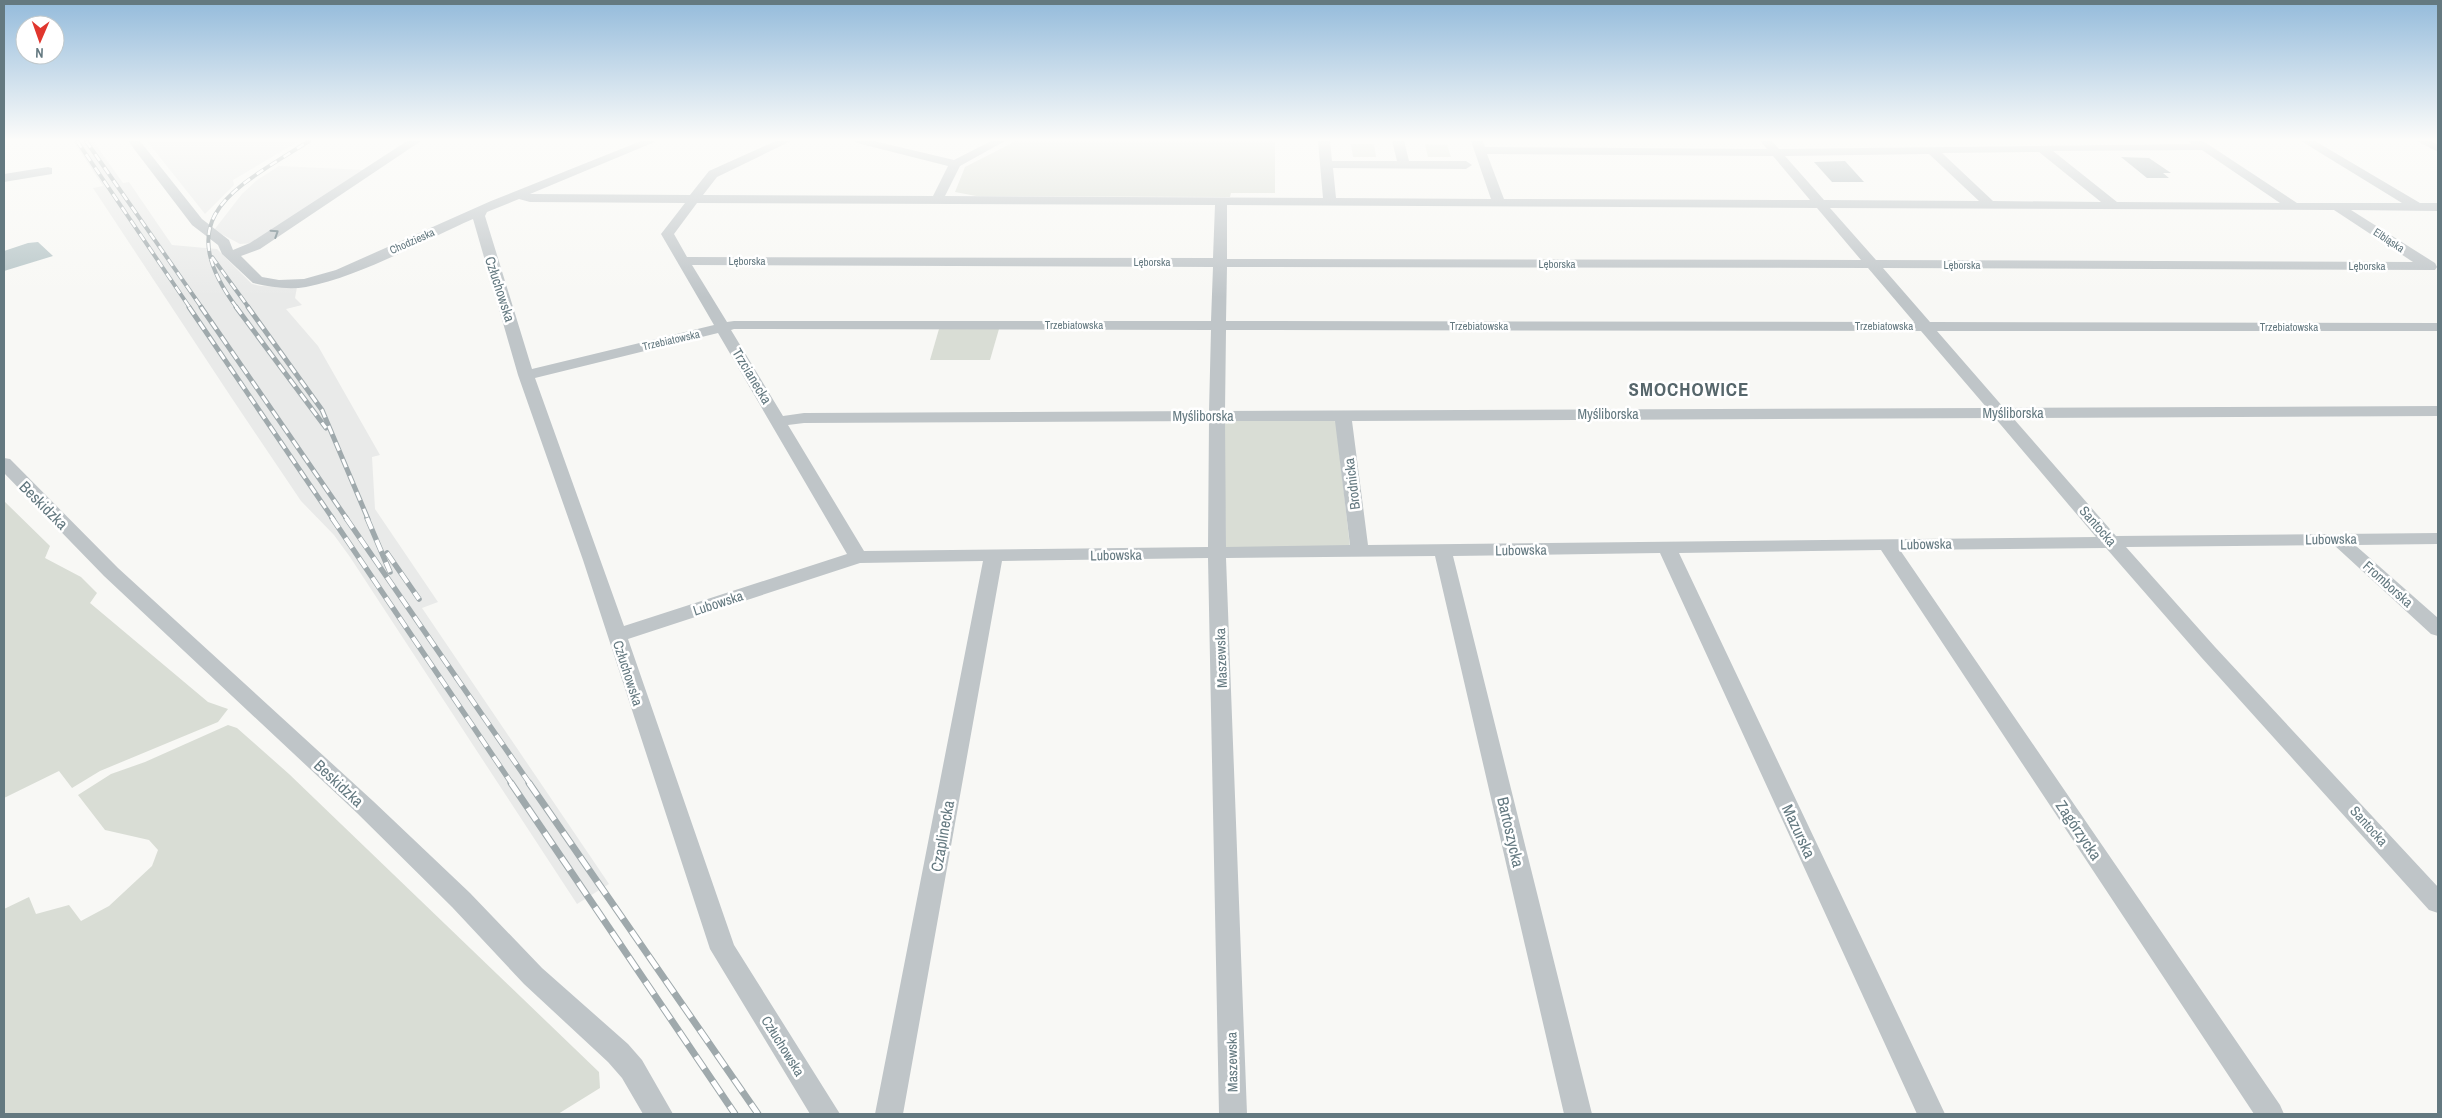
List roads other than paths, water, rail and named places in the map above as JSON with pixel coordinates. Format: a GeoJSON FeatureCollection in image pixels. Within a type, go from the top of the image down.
{"type":"FeatureCollection","features":[{"type":"Feature","properties":{"kind":"street","name":"Chodzieska"},"geometry":{"type":"LineString","coordinates":[[175,193],[197,222],[207,232],[224,243],[227,251],[258,280],[278,284],[305,283],[341,273],[459,219],[481,212],[523,193]]}},
{"type":"Feature","properties":{"kind":"street"},"geometry":{"type":"LineString","coordinates":[[232,255],[255,246],[335,193]]}},
{"type":"Feature","properties":{"kind":"street"},"geometry":{"type":"LineString","coordinates":[[693,199],[698,193]]}},
{"type":"Feature","properties":{"kind":"street"},"geometry":{"type":"LineString","coordinates":[[938,199],[941,193]]}},
{"type":"Feature","properties":{"kind":"street"},"geometry":{"type":"LineString","coordinates":[[1329,193],[1330,202]]}},
{"type":"Feature","properties":{"kind":"street"},"geometry":{"type":"LineString","coordinates":[[1495,193],[1499,203]]}},
{"type":"Feature","properties":{"kind":"street","name":"Santocka"},"geometry":{"type":"LineString","coordinates":[[1811,193],[2208,652],[2438,903]]}},
{"type":"Feature","properties":{"kind":"street"},"geometry":{"type":"LineString","coordinates":[[1978,193],[1990,205]]}},
{"type":"Feature","properties":{"kind":"street"},"geometry":{"type":"LineString","coordinates":[[2099,193],[2114,205]]}},
{"type":"Feature","properties":{"kind":"street"},"geometry":{"type":"LineString","coordinates":[[2275,193],[2294,206]]}},
{"type":"Feature","properties":{"kind":"street"},"geometry":{"type":"LineString","coordinates":[[2394,193],[2417,207]]}},
{"type":"Feature","properties":{"kind":"street"},"geometry":{"type":"LineString","coordinates":[[519,195],[530,198],[2438,207]]}},
{"type":"Feature","properties":{"kind":"street","name":"Trzcianecka"},"geometry":{"type":"LineString","coordinates":[[693,199],[666,234],[684,261],[858,557]]}},
{"type":"Feature","properties":{"kind":"street","name":"Maszewska"},"geometry":{"type":"LineString","coordinates":[[1221,201],[1217,416],[1217,554],[1233,1114]]}},
{"type":"Feature","properties":{"kind":"street","name":"Elbląska"},"geometry":{"type":"LineString","coordinates":[[2336,206],[2415,257],[2432,265]]}},
{"type":"Feature","properties":{"kind":"street","name":"Człuchowska"},"geometry":{"type":"LineString","coordinates":[[481,212],[479,216],[480,225],[526,375],[592,560],[616,636],[723,949],[826,1114]]}},
{"type":"Feature","properties":{"kind":"street","name":"Lęborska"},"geometry":{"type":"LineString","coordinates":[[684,261],[2432,265]]}},
{"type":"Feature","properties":{"kind":"street","name":"Trzebiatowska"},"geometry":{"type":"LineString","coordinates":[[526,375],[734,325],[2438,327]]}},
{"type":"Feature","properties":{"kind":"street","name":"Myśliborska"},"geometry":{"type":"LineString","coordinates":[[779,421],[814,418],[2438,412]]}},
{"type":"Feature","properties":{"kind":"street","name":"Brodnicka"},"geometry":{"type":"LineString","coordinates":[[1344,416],[1360,552]]}},
{"type":"Feature","properties":{"kind":"street","name":"Beskidzka"},"geometry":{"type":"LineString","coordinates":[[4,463],[111,572],[365,806],[461,900],[533,976],[618,1053],[632,1069],[659,1114]]}},
{"type":"Feature","properties":{"kind":"street","name":"Lubowska"},"geometry":{"type":"LineString","coordinates":[[616,636],[858,557],[993,557],[2438,538]]}},
{"type":"Feature","properties":{"kind":"street","name":"Fromborska"},"geometry":{"type":"LineString","coordinates":[[2338,539],[2438,629]]}},
{"type":"Feature","properties":{"kind":"street","name":"Zagórzycka"},"geometry":{"type":"LineString","coordinates":[[1887,545],[2270,1114]]}},
{"type":"Feature","properties":{"kind":"street","name":"Mazurska"},"geometry":{"type":"LineString","coordinates":[[1667,548],[1931,1114]]}},
{"type":"Feature","properties":{"kind":"street","name":"Bartoszycka"},"geometry":{"type":"LineString","coordinates":[[1443,551],[1578,1114]]}},
{"type":"Feature","properties":{"kind":"street","name":"Czaplinecka"},"geometry":{"type":"LineString","coordinates":[[889,1114],[993,557]]}},
{"type":"Feature","properties":{"kind":"railway"},"geometry":{"type":"LineString","coordinates":[[112,193],[190,308]]}},
{"type":"Feature","properties":{"kind":"railway"},"geometry":{"type":"LineString","coordinates":[[122,193],[202,308]]}},
{"type":"Feature","properties":{"kind":"railway"},"geometry":{"type":"LineString","coordinates":[[233,193],[220,207],[210,227],[209,249],[217,276],[237,308]]}},
{"type":"Feature","properties":{"kind":"railway"},"geometry":{"type":"LineString","coordinates":[[212,257],[249,308]]}},
{"type":"Feature","properties":{"kind":"railway"},"geometry":{"type":"LineString","coordinates":[[189,307],[333,519]]}},
{"type":"Feature","properties":{"kind":"railway"},"geometry":{"type":"LineString","coordinates":[[201,307],[347,519]]}},
{"type":"Feature","properties":{"kind":"railway"},"geometry":{"type":"LineString","coordinates":[[236,307],[326,428]]}},
{"type":"Feature","properties":{"kind":"railway"},"geometry":{"type":"LineString","coordinates":[[248,307],[322,410],[368,519]]}},
{"type":"Feature","properties":{"kind":"railway"},"geometry":{"type":"LineString","coordinates":[[332,518],[512,784]]}},
{"type":"Feature","properties":{"kind":"railway"},"geometry":{"type":"LineString","coordinates":[[346,518],[530,784]]}},
{"type":"Feature","properties":{"kind":"railway"},"geometry":{"type":"LineString","coordinates":[[367,518],[390,572]]}},
{"type":"Feature","properties":{"kind":"railway"},"geometry":{"type":"LineString","coordinates":[[387,553],[419,599]]}},
{"type":"Feature","properties":{"kind":"railway"},"geometry":{"type":"LineString","coordinates":[[511,783],[735,1114]]}},
{"type":"Feature","properties":{"kind":"railway"},"geometry":{"type":"LineString","coordinates":[[529,783],[758,1114]]}},
{"type":"Feature","properties":{"kind":"district","name":"SMOCHOWICE"},"geometry":{"type":"Point","coordinates":[1689,389]}}]}
